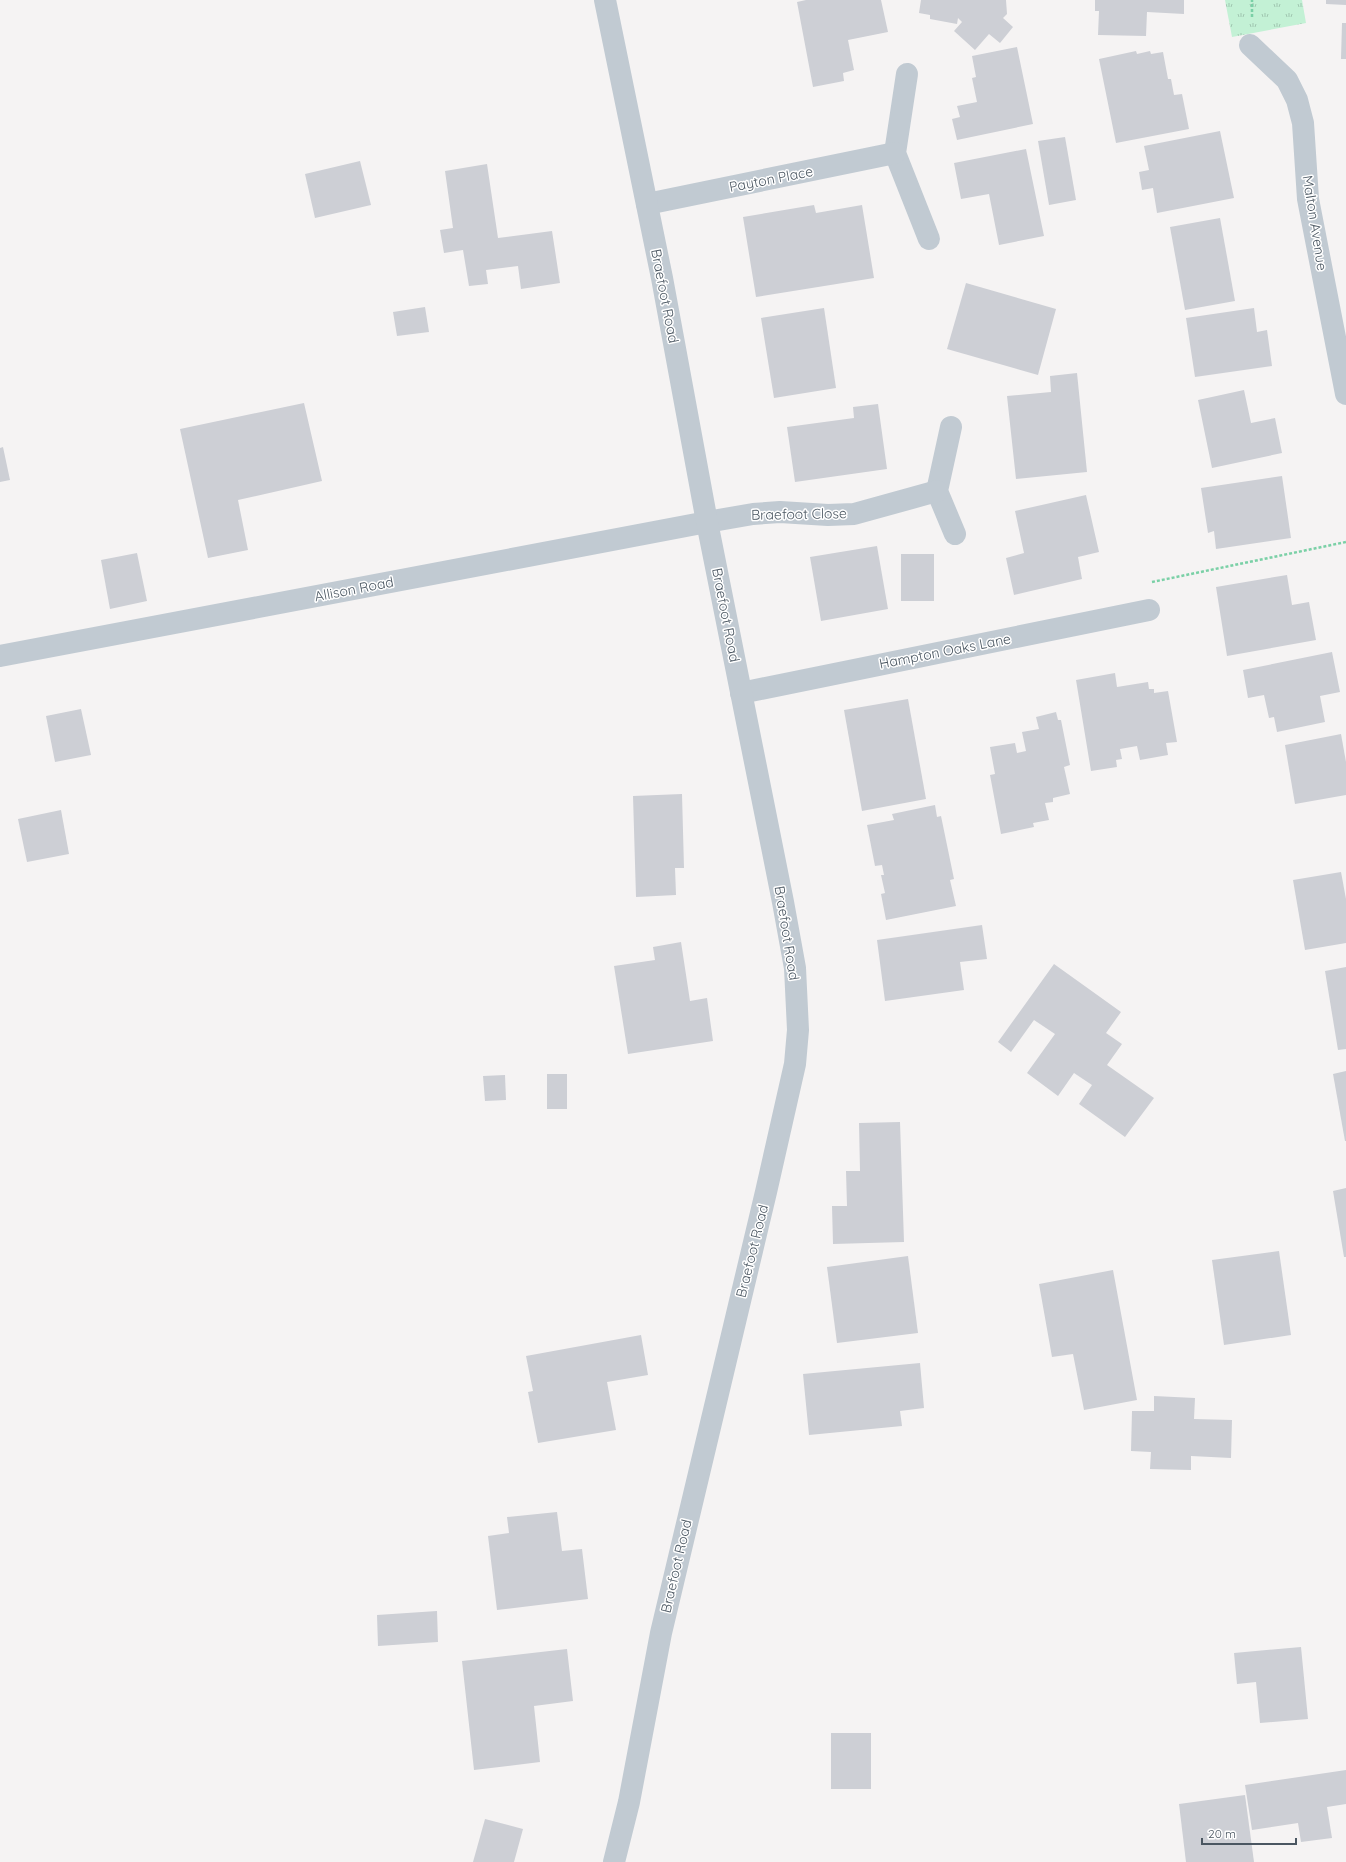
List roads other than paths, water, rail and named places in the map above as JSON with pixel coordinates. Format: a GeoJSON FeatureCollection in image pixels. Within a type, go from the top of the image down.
{"type":"FeatureCollection","features":[{"type":"Feature","properties":{"kind":"street","name":"Braefoot Road"},"geometry":{"type":"LineString","coordinates":[[605,0],[647,204],[707,522],[795,968],[798,1030],[795,1064],[661,1633],[629,1802],[614,1862]]}},
{"type":"Feature","properties":{"kind":"street","name":"Malton Avenue"},"geometry":{"type":"LineString","coordinates":[[1250,44],[1287,80],[1297,100],[1303,123],[1308,199],[1346,394]]}},
{"type":"Feature","properties":{"kind":"street"},"geometry":{"type":"LineString","coordinates":[[907,74],[895,154],[928,239]]}},
{"type":"Feature","properties":{"kind":"street","name":"Payton Place"},"geometry":{"type":"LineString","coordinates":[[647,204],[895,154]]}},
{"type":"Feature","properties":{"kind":"street"},"geometry":{"type":"LineString","coordinates":[[951,427],[937,491],[955,534]]}},
{"type":"Feature","properties":{"kind":"street","name":"Braefoot Close"},"geometry":{"type":"LineString","coordinates":[[707,522],[753,514],[780,512],[828,515],[854,514],[937,491]]}},
{"type":"Feature","properties":{"kind":"street","name":"Allison Road"},"geometry":{"type":"LineString","coordinates":[[0,656],[707,522]]}},
{"type":"Feature","properties":{"kind":"street","name":"Hampton Oaks Lane"},"geometry":{"type":"LineString","coordinates":[[741,693],[1149,610]]}}]}
